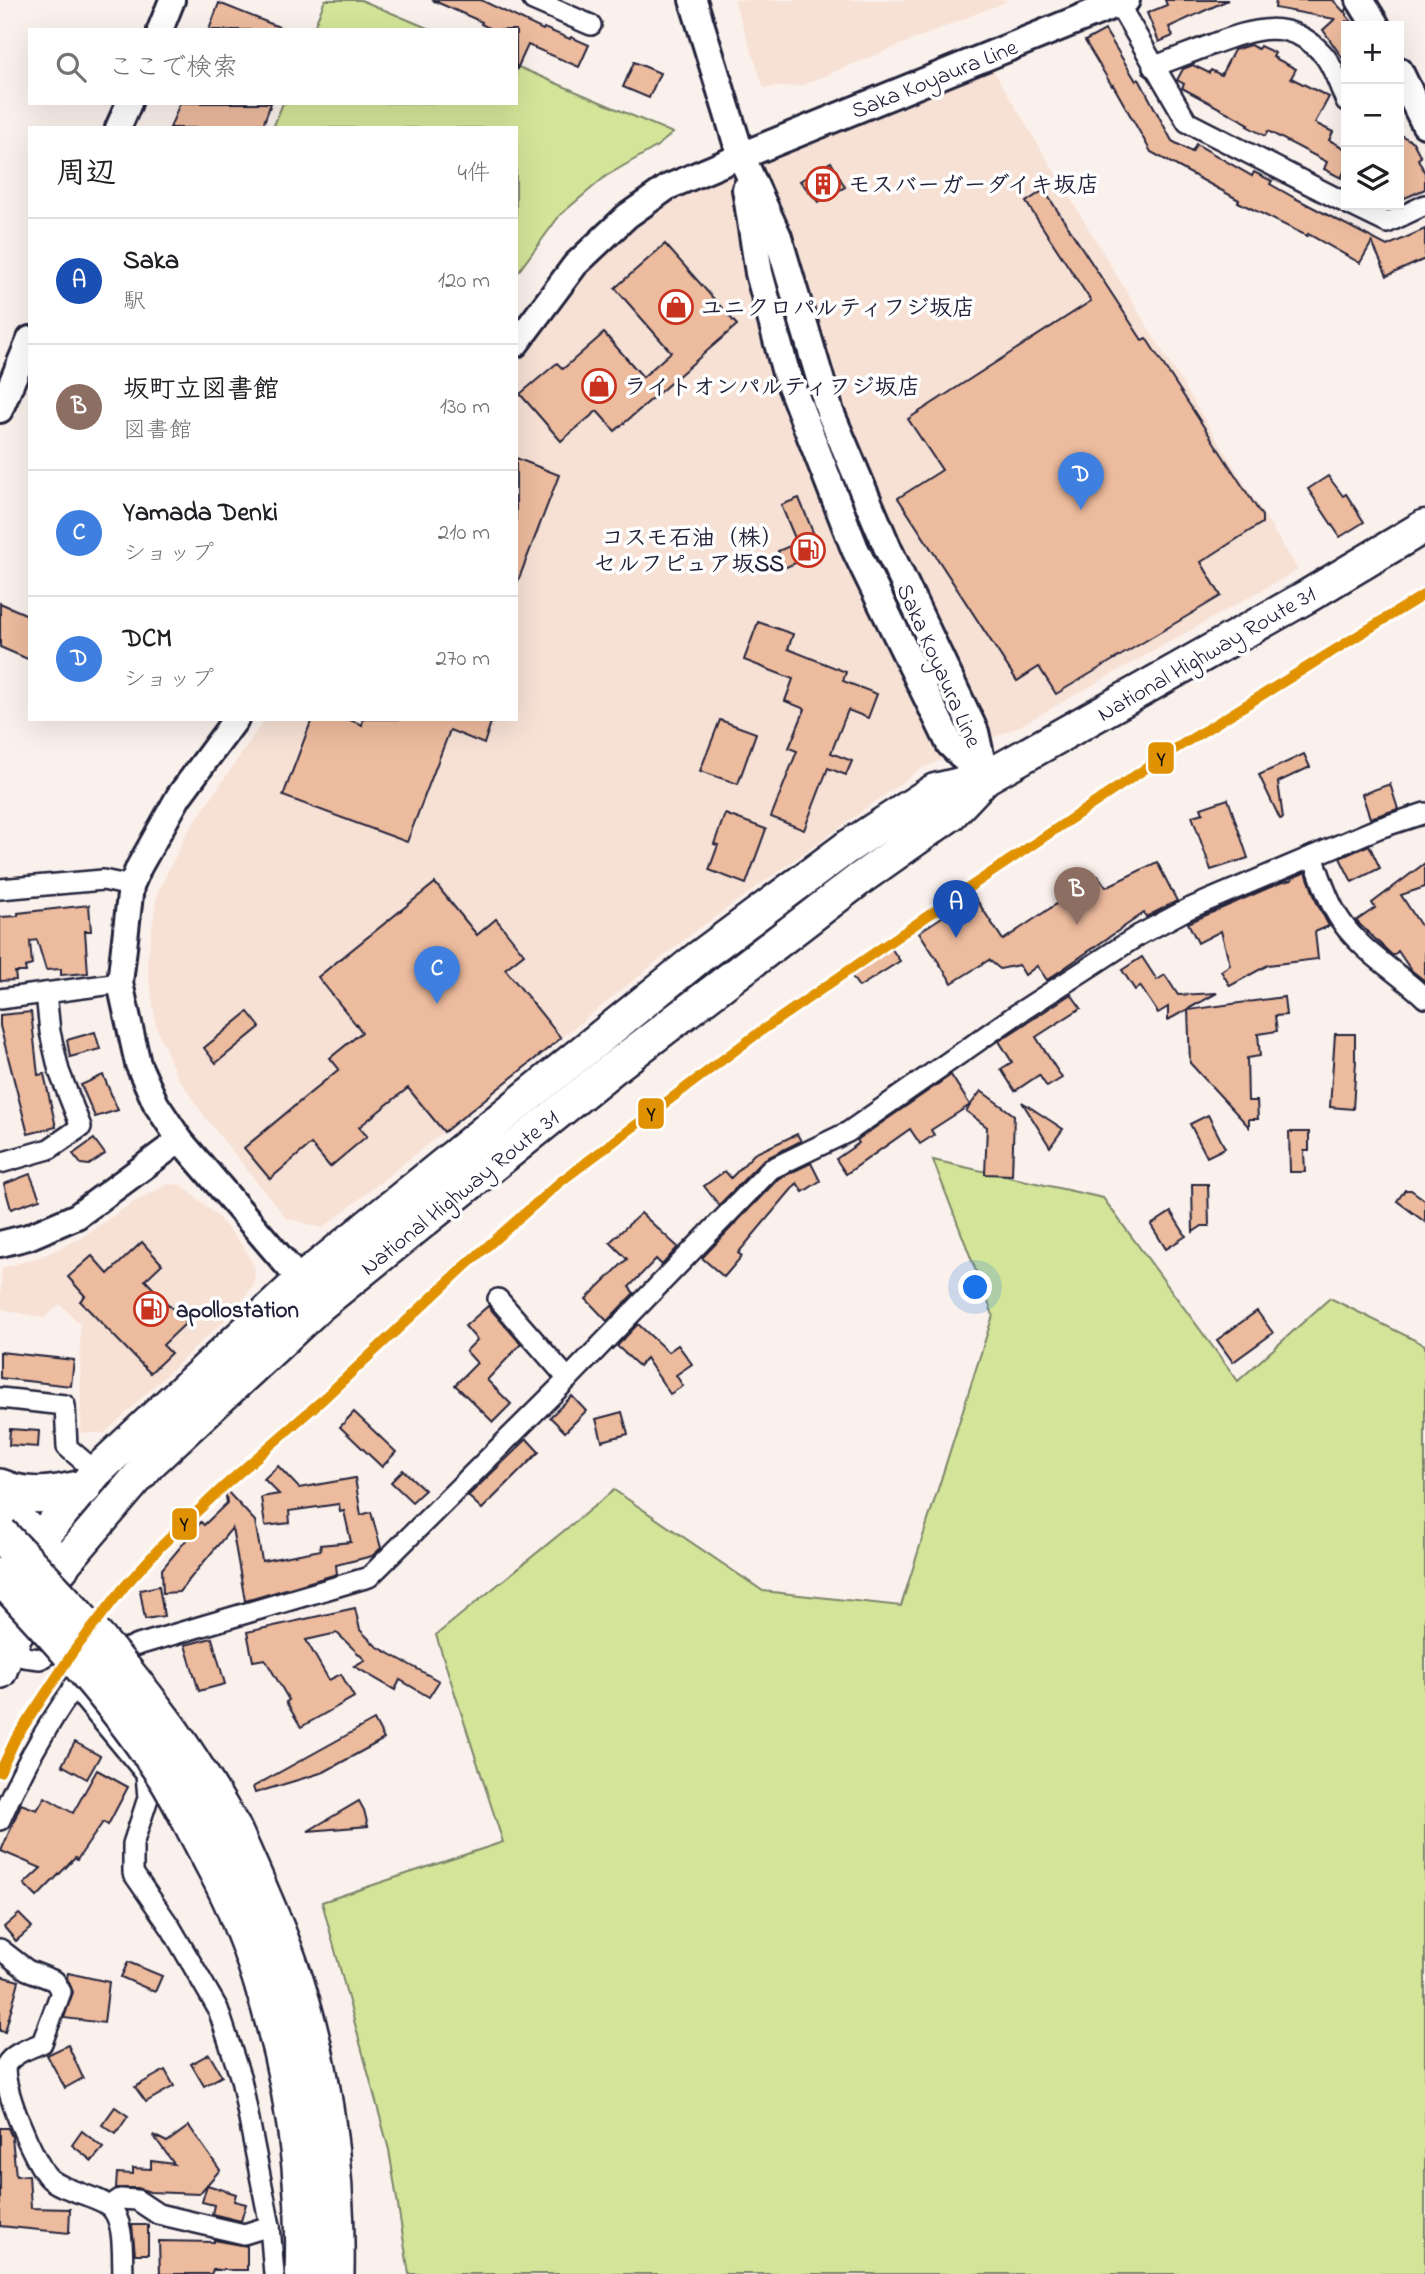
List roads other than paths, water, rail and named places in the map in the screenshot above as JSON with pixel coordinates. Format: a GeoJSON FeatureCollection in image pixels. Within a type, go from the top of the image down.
{"type":"FeatureCollection","features":[{"type":"Feature","properties":{"kind":"highway","name":"National Highway Route 31"},"geometry":{"type":"LineString","coordinates":[[4,1648],[49,1555],[90,1480],[698,958],[846,848],[935,790],[985,778],[1425,526]]}},
{"type":"Feature","properties":{"kind":"highway","name":"National Highway Route 31"},"geometry":{"type":"LineString","coordinates":[[0,1604],[49,1555],[150,1463],[310,1292]]}},
{"type":"Feature","properties":{"kind":"highway"},"geometry":{"type":"LineString","coordinates":[[0,1487],[19,1495],[53,1495],[90,1480]]}},
{"type":"Feature","properties":{"kind":"highway"},"geometry":{"type":"LineString","coordinates":[[0,1501],[49,1555]]}},
{"type":"Feature","properties":{"kind":"highway"},"geometry":{"type":"LineString","coordinates":[[0,1534],[74,1611],[125,1671],[195,1765],[218,1837],[236,1911],[274,2023],[289,2091],[300,2165],[303,2274]]}},
{"type":"Feature","properties":{"kind":"highway"},"geometry":{"type":"LineString","coordinates":[[0,1576],[50,1630],[130,1727],[168,1781],[218,1837],[265,1899],[305,2016],[321,2087],[330,2159],[336,2274]]}},
{"type":"Feature","properties":{"kind":"main road","name":"Saka Koyaura Line"},"geometry":{"type":"LineString","coordinates":[[692,0],[741,156],[778,237],[830,412],[888,549],[975,732],[985,778]]}},
{"type":"Feature","properties":{"kind":"main road"},"geometry":{"type":"LineString","coordinates":[[1360,0],[1373,21]]}},
{"type":"Feature","properties":{"kind":"main road","name":"Saka Koyaura Line"},"geometry":{"type":"LineString","coordinates":[[741,156],[1122,2]]}},
{"type":"Feature","properties":{"kind":"main road"},"geometry":{"type":"LineString","coordinates":[[1404,81],[1425,124]]}},
{"type":"Feature","properties":{"kind":"street"},"geometry":{"type":"LineString","coordinates":[[161,28],[172,0]]}},
{"type":"Feature","properties":{"kind":"street"},"geometry":{"type":"LineString","coordinates":[[533,0],[592,25]]}},
{"type":"Feature","properties":{"kind":"street"},"geometry":{"type":"LineString","coordinates":[[1122,2],[1153,67],[1187,122],[1341,199]]}},
{"type":"Feature","properties":{"kind":"street"},"geometry":{"type":"LineString","coordinates":[[1153,67],[1244,33],[1265,28],[1287,30],[1304,38],[1324,54],[1341,90]]}},
{"type":"Feature","properties":{"kind":"street"},"geometry":{"type":"LineString","coordinates":[[119,126],[128,105]]}},
{"type":"Feature","properties":{"kind":"street"},"geometry":{"type":"LineString","coordinates":[[518,341],[575,265],[627,216],[668,187],[741,156]]}},
{"type":"Feature","properties":{"kind":"street"},"geometry":{"type":"LineString","coordinates":[[1362,210],[1387,223],[1425,205]]}},
{"type":"Feature","properties":{"kind":"street"},"geometry":{"type":"LineString","coordinates":[[0,410],[28,344]]}},
{"type":"Feature","properties":{"kind":"street"},"geometry":{"type":"LineString","coordinates":[[235,721],[179,796],[139,867],[131,886],[120,983],[138,1064],[156,1104],[180,1140],[310,1292]]}},
{"type":"Feature","properties":{"kind":"street"},"geometry":{"type":"LineString","coordinates":[[4,1648],[24,1657],[40,1660],[56,1649],[97,1657],[369,1577],[568,1379],[771,1169],[848,1132],[1017,1014],[1139,935],[1188,909],[1312,856],[1379,828],[1425,813]]}},
{"type":"Feature","properties":{"kind":"street"},"geometry":{"type":"LineString","coordinates":[[1312,856],[1341,921],[1358,941],[1425,998]]}},
{"type":"Feature","properties":{"kind":"street"},"geometry":{"type":"LineString","coordinates":[[0,890],[103,880],[131,886]]}},
{"type":"Feature","properties":{"kind":"street"},"geometry":{"type":"LineString","coordinates":[[0,999],[120,983]]}},
{"type":"Feature","properties":{"kind":"street"},"geometry":{"type":"LineString","coordinates":[[0,1163],[49,1149],[81,1127],[59,1071],[50,1032],[46,993]]}},
{"type":"Feature","properties":{"kind":"street"},"geometry":{"type":"LineString","coordinates":[[0,1244],[28,1237],[77,1216],[180,1140]]}},
{"type":"Feature","properties":{"kind":"street"},"geometry":{"type":"LineString","coordinates":[[498,1299],[568,1379]]}},
{"type":"Feature","properties":{"kind":"street"},"geometry":{"type":"LineString","coordinates":[[0,1398],[65,1405],[67,1447],[90,1480]]}},
{"type":"Feature","properties":{"kind":"street"},"geometry":{"type":"LineString","coordinates":[[0,1820],[39,1740],[74,1686],[97,1657]]}},
{"type":"Feature","properties":{"kind":"street"},"geometry":{"type":"LineString","coordinates":[[74,1686],[146,1774],[148,1798],[133,1844],[133,1873],[171,1928],[218,2009],[241,2079],[270,2226],[274,2274]]}},
{"type":"Feature","properties":{"kind":"street"},"geometry":{"type":"LineString","coordinates":[[0,1949],[27,1970],[55,1981],[61,1992],[42,2043],[18,2054],[6,2065],[3,2076],[17,2125],[48,2178],[110,2206],[118,2221],[123,2274]]}},
{"type":"Feature","properties":{"kind":"street"},"geometry":{"type":"LineString","coordinates":[[110,2206],[120,2199],[137,2200],[159,2214],[244,2234],[270,2226]]}},
{"type":"Feature","properties":{"kind":"place","name":"モスバーガーダイキ坂店"},"geometry":{"type":"Point","coordinates":[823,184]}},
{"type":"Feature","properties":{"kind":"place","name":"ユニクロパルティフジ坂店"},"geometry":{"type":"Point","coordinates":[676,307]}},
{"type":"Feature","properties":{"kind":"place","name":"ライトオンパルティフジ坂店"},"geometry":{"type":"Point","coordinates":[599,386]}},
{"type":"Feature","properties":{"kind":"place","name":"DCM"},"geometry":{"type":"Point","coordinates":[1081,510]}},
{"type":"Feature","properties":{"kind":"place","name":"コスモ石油（株） セルフピュア坂SS"},"geometry":{"type":"Point","coordinates":[808,550]}},
{"type":"Feature","properties":{"kind":"place","name":"坂町立図書館"},"geometry":{"type":"Point","coordinates":[1077,925]}},
{"type":"Feature","properties":{"kind":"place","name":"Saka"},"geometry":{"type":"Point","coordinates":[956,938]}},
{"type":"Feature","properties":{"kind":"place","name":"Yamada Denki"},"geometry":{"type":"Point","coordinates":[437,1004]}},
{"type":"Feature","properties":{"kind":"place","name":"apollostation"},"geometry":{"type":"Point","coordinates":[151,1309]}}]}
